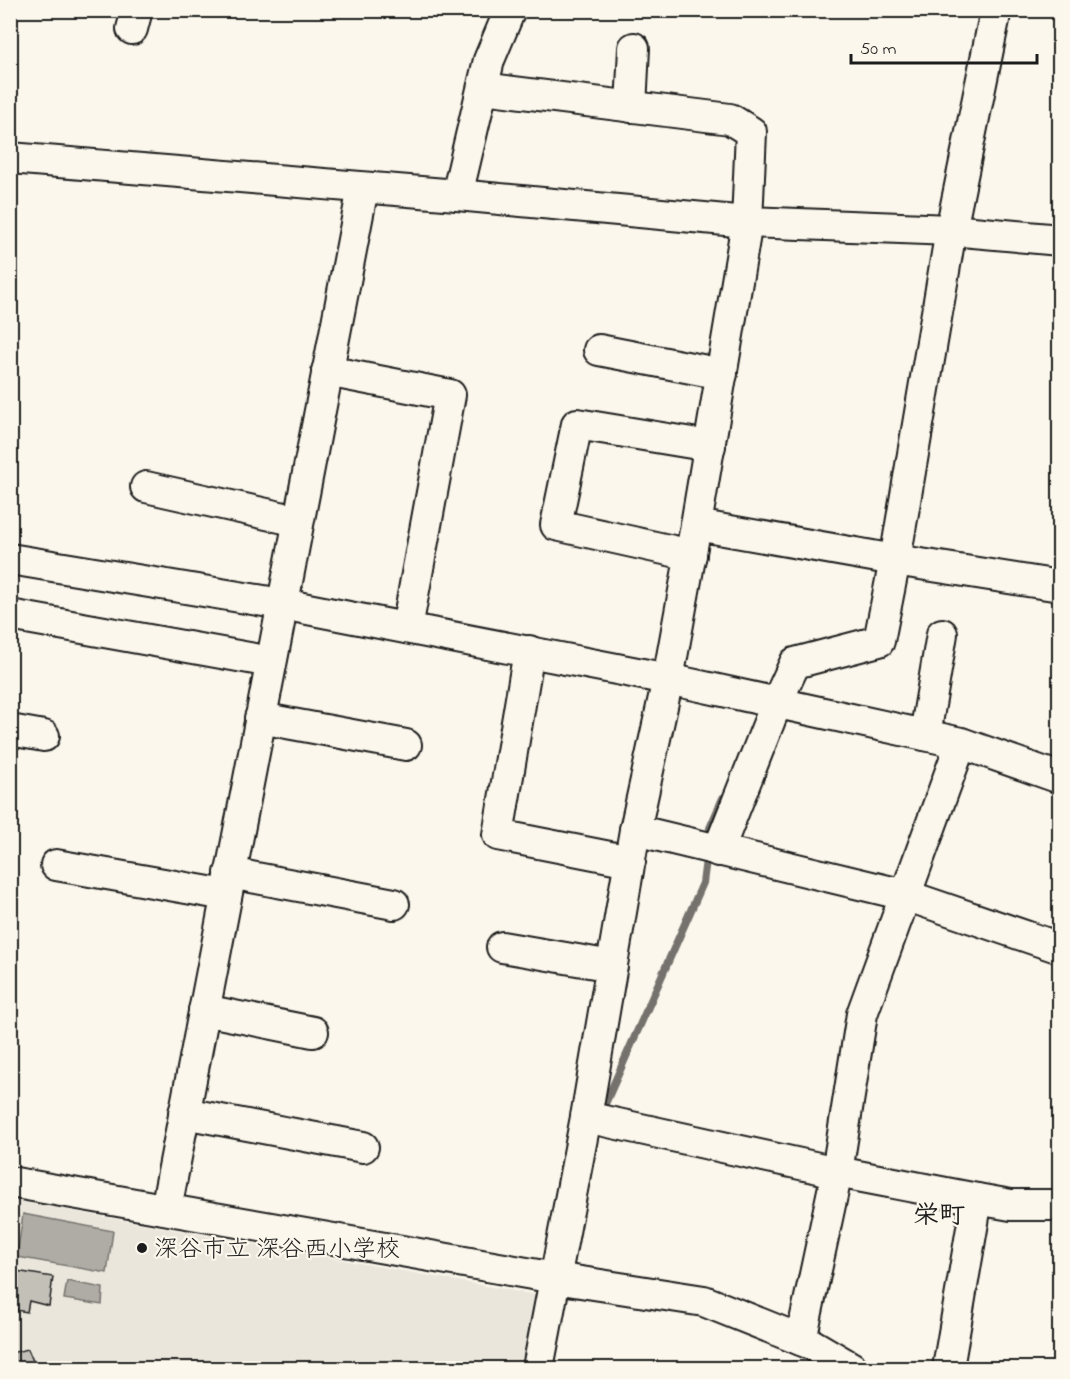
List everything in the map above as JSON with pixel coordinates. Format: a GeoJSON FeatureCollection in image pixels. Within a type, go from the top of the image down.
{"type":"FeatureCollection","features":[{"type":"Feature","properties":{"kind":"street"},"geometry":{"type":"LineString","coordinates":[[457,195],[489,60],[510,10]]}},
{"type":"Feature","properties":{"kind":"street"},"geometry":{"type":"LineString","coordinates":[[718,850],[795,663],[879,641],[896,560],[951,230],[996,10]]}},
{"type":"Feature","properties":{"kind":"street"},"geometry":{"type":"LineString","coordinates":[[631,107],[634,48]]}},
{"type":"Feature","properties":{"kind":"street"},"geometry":{"type":"LineString","coordinates":[[483,88],[730,119],[751,132],[747,222],[710,446],[668,678],[635,830],[586,1117],[538,1368]]}},
{"type":"Feature","properties":{"kind":"street"},"geometry":{"type":"LineString","coordinates":[[10,158],[457,195],[747,222],[951,230],[1059,240]]}},
{"type":"Feature","properties":{"kind":"street"},"geometry":{"type":"LineString","coordinates":[[166,1209],[363,188]]}},
{"type":"Feature","properties":{"kind":"street"},"geometry":{"type":"LineString","coordinates":[[599,350],[722,374]]}},
{"type":"Feature","properties":{"kind":"street"},"geometry":{"type":"LineString","coordinates":[[327,371],[450,395],[407,628]]}},
{"type":"Feature","properties":{"kind":"street"},"geometry":{"type":"LineString","coordinates":[[691,555],[556,525],[577,424],[710,446]]}},
{"type":"Feature","properties":{"kind":"street"},"geometry":{"type":"LineString","coordinates":[[146,487],[298,521]]}},
{"type":"Feature","properties":{"kind":"street"},"geometry":{"type":"LineString","coordinates":[[696,525],[1059,586]]}},
{"type":"Feature","properties":{"kind":"street"},"geometry":{"type":"LineString","coordinates":[[10,559],[282,603],[668,678],[961,743],[1058,774]]}},
{"type":"Feature","properties":{"kind":"street"},"geometry":{"type":"LineString","coordinates":[[10,615],[271,662]]}},
{"type":"Feature","properties":{"kind":"street"},"geometry":{"type":"LineString","coordinates":[[925,735],[942,634]]}},
{"type":"Feature","properties":{"kind":"street"},"geometry":{"type":"LineString","coordinates":[[529,651],[498,835],[630,861]]}},
{"type":"Feature","properties":{"kind":"street"},"geometry":{"type":"LineString","coordinates":[[260,718],[406,745]]}},
{"type":"Feature","properties":{"kind":"street"},"geometry":{"type":"LineString","coordinates":[[10,730],[44,736]]}},
{"type":"Feature","properties":{"kind":"street"},"geometry":{"type":"LineString","coordinates":[[804,1351],[837,1172],[862,1014],[961,743]]}},
{"type":"Feature","properties":{"kind":"street"},"geometry":{"type":"LineString","coordinates":[[635,830],[905,896],[1059,948]]}},
{"type":"Feature","properties":{"kind":"street"},"geometry":{"type":"LineString","coordinates":[[56,865],[394,904]]}},
{"type":"Feature","properties":{"kind":"street"},"geometry":{"type":"LineString","coordinates":[[502,947],[612,966]]}},
{"type":"Feature","properties":{"kind":"street"},"geometry":{"type":"LineString","coordinates":[[204,1010],[313,1032]]}},
{"type":"Feature","properties":{"kind":"street"},"geometry":{"type":"LineString","coordinates":[[184,1113],[363,1147]]}},
{"type":"Feature","properties":{"kind":"street"},"geometry":{"type":"LineString","coordinates":[[586,1117],[837,1172],[977,1199],[1011,1205],[1059,1205]]}},
{"type":"Feature","properties":{"kind":"street"},"geometry":{"type":"LineString","coordinates":[[10,1182],[555,1278],[704,1301],[804,1351],[852,1368]]}},
{"type":"Feature","properties":{"kind":"street"},"geometry":{"type":"LineString","coordinates":[[948,1368],[977,1199]]}},
{"type":"Feature","properties":{"kind":"shaded area","name":"深谷市立 深谷西小学校"},"geometry":{"type":"Polygon","coordinates":[[[10,1200],[537,1295],[523,1368],[11,1368],[10,1200]]]}},
{"type":"Feature","properties":{"kind":"shaded area"},"geometry":{"type":"Polygon","coordinates":[[[23,1214],[113,1231],[107,1273],[17,1257],[23,1214]]]}},
{"type":"Feature","properties":{"kind":"shaded area"},"geometry":{"type":"Polygon","coordinates":[[[67,1281],[103,1288],[102,1305],[64,1299],[67,1281]]]}},
{"type":"Feature","properties":{"kind":"building"},"geometry":{"type":"Polygon","coordinates":[[[10,1270],[53,1277],[49,1306],[29,1301],[27,1312],[10,1309],[10,1270]]]}},
{"type":"Feature","properties":{"kind":"building"},"geometry":{"type":"Polygon","coordinates":[[[28,1349],[36,1368],[10,1368],[10,1353],[28,1349]]]}},
{"type":"Feature","properties":{"kind":"waterway"},"geometry":{"type":"LineString","coordinates":[[709,841],[710,828],[723,798]]}},
{"type":"Feature","properties":{"kind":"waterway"},"geometry":{"type":"LineString","coordinates":[[601,1113],[703,883],[707,852]]}},
{"type":"Feature","properties":{"kind":"place","name":"深谷市立 深谷西小学校"},"geometry":{"type":"Point","coordinates":[142,1248]}},
{"type":"Feature","properties":{"kind":"district","name":"栄町"},"geometry":{"type":"Point","coordinates":[939,1214]}}]}
